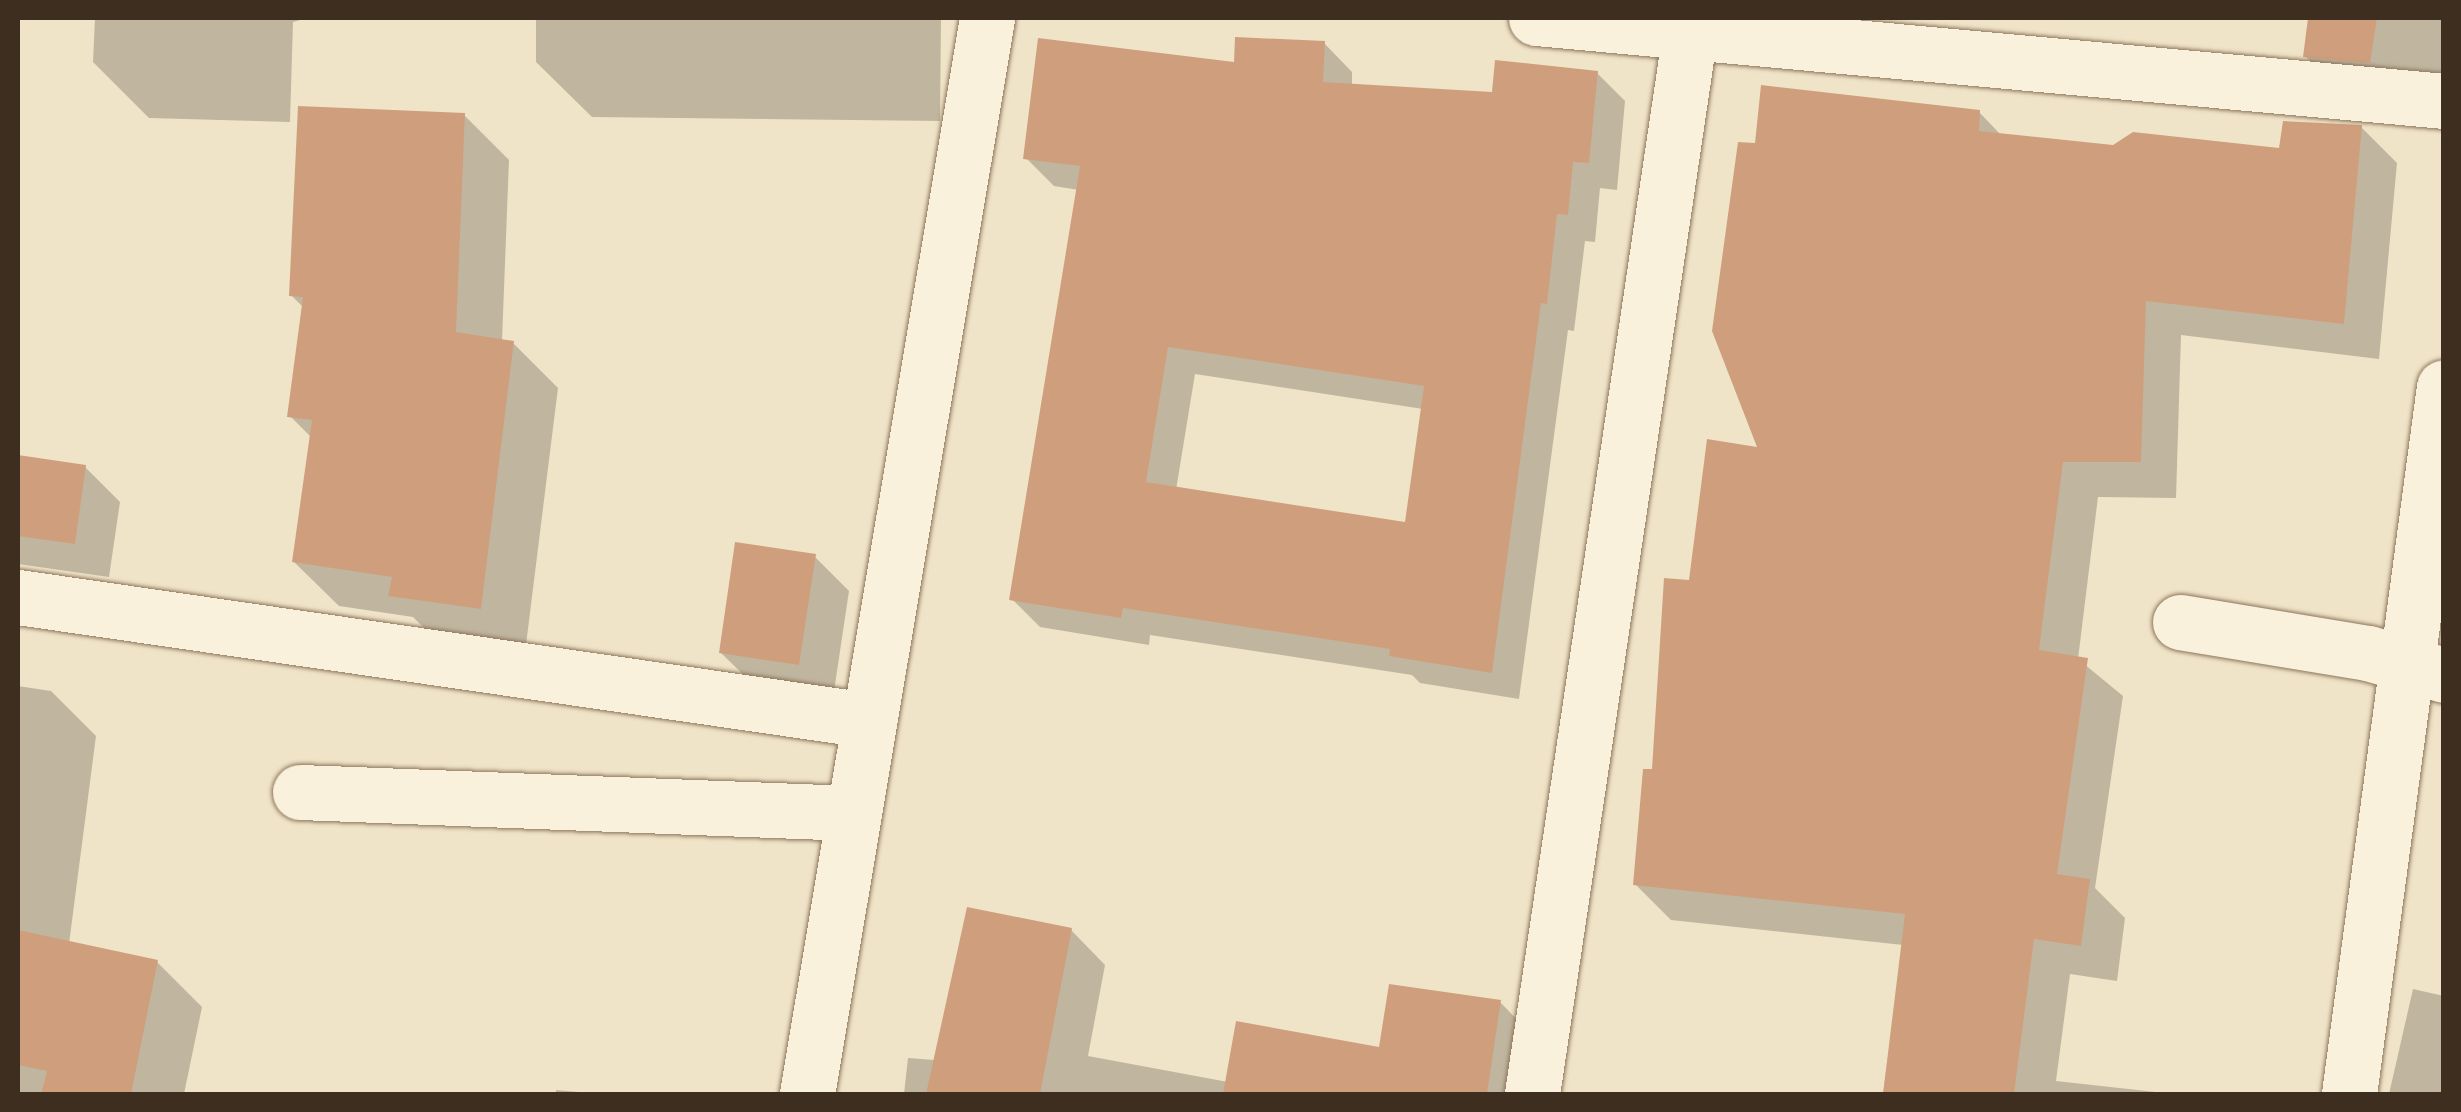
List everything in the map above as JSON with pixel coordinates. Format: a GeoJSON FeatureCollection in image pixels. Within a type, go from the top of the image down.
{"type":"FeatureCollection","features":[{"type":"Feature","properties":{"kind":"street"},"geometry":{"type":"LineString","coordinates":[[807,1094],[986,18]]}},
{"type":"Feature","properties":{"kind":"street"},"geometry":{"type":"LineString","coordinates":[[1536,18],[1691,25],[2444,101]]}},
{"type":"Feature","properties":{"kind":"street"},"geometry":{"type":"LineString","coordinates":[[1532,1094],[1691,25]]}},
{"type":"Feature","properties":{"kind":"street"},"geometry":{"type":"LineString","coordinates":[[2348,1094],[2426,672],[2444,387]]}},
{"type":"Feature","properties":{"kind":"street"},"geometry":{"type":"LineString","coordinates":[[18,597],[868,720]]}},
{"type":"Feature","properties":{"kind":"street"},"geometry":{"type":"LineString","coordinates":[[2180,622],[2368,653],[2426,672]]}},
{"type":"Feature","properties":{"kind":"street"},"geometry":{"type":"LineString","coordinates":[[300,792],[852,812]]}},
{"type":"Feature","properties":{"kind":"building"},"geometry":{"type":"Polygon","coordinates":[[[2308,18],[2377,18],[2370,63],[2303,57],[2308,18]]]}},
{"type":"Feature","properties":{"kind":"building"},"geometry":{"type":"Polygon","coordinates":[[[1235,37],[1325,41],[1323,82],[1492,92],[1495,60],[1598,71],[1589,163],[1573,162],[1568,215],[1557,214],[1547,304],[1541,303],[1492,673],[1389,656],[1390,649],[1123,608],[1121,618],[1009,600],[1080,166],[1023,159],[1038,38],[1234,62],[1235,37]],[[1168,347],[1146,482],[1405,522],[1424,386],[1168,347]]]}},
{"type":"Feature","properties":{"kind":"building"},"geometry":{"type":"Polygon","coordinates":[[[1761,85],[1980,110],[1979,131],[2113,145],[2133,132],[2279,148],[2283,121],[2362,125],[2344,324],[2146,301],[2141,462],[2063,462],[2039,650],[2088,658],[2057,874],[2090,879],[2081,946],[2034,939],[2014,1094],[1883,1094],[1905,914],[1633,885],[1643,769],[1652,769],[1664,578],[1689,580],[1707,439],[1757,447],[1712,331],[1738,142],[1755,143],[1761,85]]]}},
{"type":"Feature","properties":{"kind":"building"},"geometry":{"type":"Polygon","coordinates":[[[298,106],[465,113],[456,332],[514,341],[481,609],[388,596],[392,577],[292,562],[312,420],[287,417],[303,297],[289,296],[298,106]]]}},
{"type":"Feature","properties":{"kind":"building"},"geometry":{"type":"Polygon","coordinates":[[[18,455],[86,465],[75,544],[18,536],[18,455]]]}},
{"type":"Feature","properties":{"kind":"building"},"geometry":{"type":"Polygon","coordinates":[[[735,542],[816,554],[799,665],[719,653],[735,542]]]}},
{"type":"Feature","properties":{"kind":"building"},"geometry":{"type":"Polygon","coordinates":[[[967,907],[1072,928],[1040,1094],[926,1094],[967,907]]]}},
{"type":"Feature","properties":{"kind":"building"},"geometry":{"type":"Polygon","coordinates":[[[18,930],[158,960],[131,1094],[41,1094],[47,1071],[18,1065],[18,930]]]}},
{"type":"Feature","properties":{"kind":"building"},"geometry":{"type":"Polygon","coordinates":[[[1389,984],[1501,1000],[1487,1094],[1223,1094],[1236,1021],[1379,1047],[1389,984]]]}}]}
